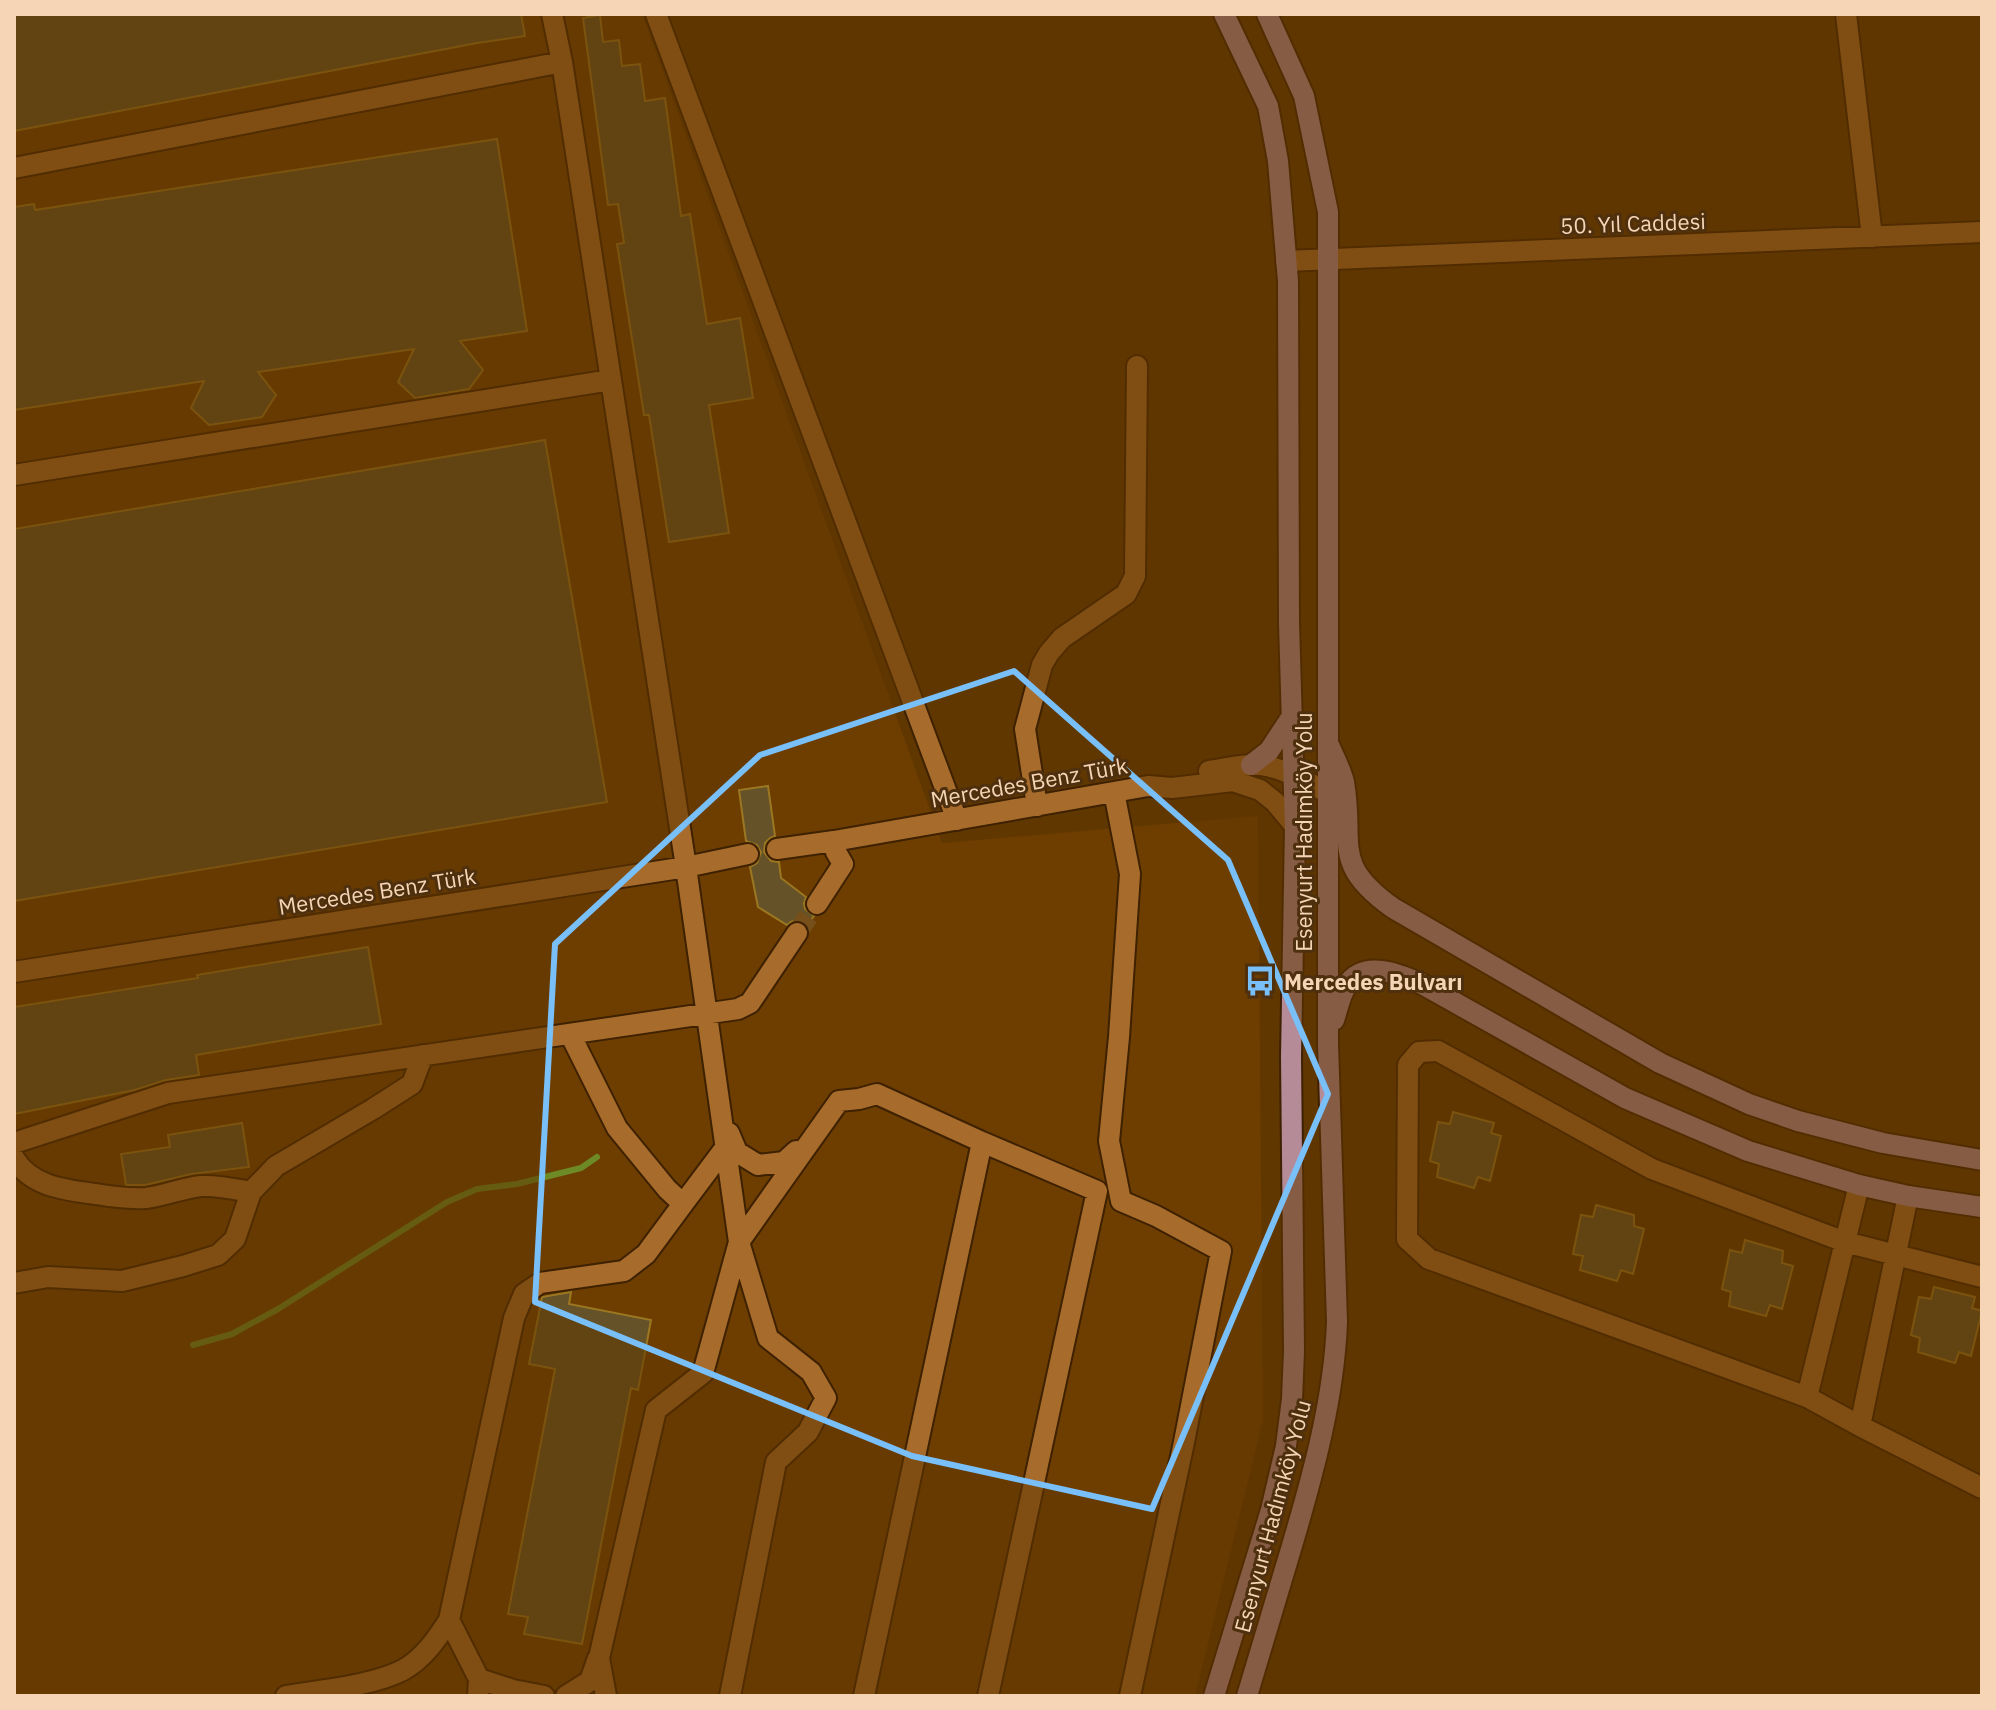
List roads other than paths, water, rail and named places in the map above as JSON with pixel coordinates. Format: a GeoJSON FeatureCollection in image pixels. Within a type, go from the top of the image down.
{"type":"FeatureCollection","features":[{"type":"Feature","properties":{"kind":"main road","name":"Esenyurt Hadımköy Yolu"},"geometry":{"type":"LineString","coordinates":[[1214,1696],[1271,1510],[1286,1446],[1292,1399],[1294,1308],[1291,1057],[1295,826],[1289,623],[1288,281],[1278,161],[1268,106],[1224,14]]}},
{"type":"Feature","properties":{"kind":"main road","name":"Esenyurt Hadımköy Yolu"},"geometry":{"type":"LineString","coordinates":[[1247,1696],[1308,1493],[1323,1431],[1336,1354],[1337,1295],[1328,1044],[1328,212],[1304,96],[1267,14]]}},
{"type":"Feature","properties":{"kind":"main road"},"geometry":{"type":"LineString","coordinates":[[1251,765],[1269,751],[1292,716]]}},
{"type":"Feature","properties":{"kind":"main road"},"geometry":{"type":"LineString","coordinates":[[1327,739],[1344,782],[1347,846],[1353,867],[1367,886],[1393,908],[1705,1086],[1798,1121],[1883,1143],[1982,1160]]}},
{"type":"Feature","properties":{"kind":"main road"},"geometry":{"type":"LineString","coordinates":[[1328,1044],[1340,1000],[1355,975],[1365,971],[1392,973],[1422,984],[1625,1098],[1748,1151],[1859,1185],[1982,1207]]}},
{"type":"Feature","properties":{"kind":"street"},"geometry":{"type":"LineString","coordinates":[[552,14],[562,62],[686,867],[739,1242],[768,1338],[811,1372],[826,1398],[808,1432],[776,1462],[730,1696]]}},
{"type":"Feature","properties":{"kind":"street"},"geometry":{"type":"LineString","coordinates":[[656,14],[957,820]]}},
{"type":"Feature","properties":{"kind":"street"},"geometry":{"type":"LineString","coordinates":[[1846,14],[1872,237]]}},
{"type":"Feature","properties":{"kind":"street"},"geometry":{"type":"LineString","coordinates":[[14,168],[562,62]]}},
{"type":"Feature","properties":{"kind":"street","name":"50. Yıl Caddesi"},"geometry":{"type":"LineString","coordinates":[[1286,261],[1982,232]]}},
{"type":"Feature","properties":{"kind":"street"},"geometry":{"type":"LineString","coordinates":[[1037,806],[1025,729],[1042,665],[1062,638],[1126,594],[1135,576],[1137,366]]}},
{"type":"Feature","properties":{"kind":"street"},"geometry":{"type":"LineString","coordinates":[[14,475],[611,380]]}},
{"type":"Feature","properties":{"kind":"street","name":"Mercedes Benz Türk"},"geometry":{"type":"LineString","coordinates":[[1148,786],[1163,778],[1262,765],[1293,775],[1327,792]]}},
{"type":"Feature","properties":{"kind":"street","name":"Mercedes Benz Türk"},"geometry":{"type":"LineString","coordinates":[[777,849],[1148,786],[1172,788],[1233,781],[1260,790],[1295,826]]}},
{"type":"Feature","properties":{"kind":"street"},"geometry":{"type":"LineString","coordinates":[[1114,792],[1130,874],[1109,1141],[1121,1201],[1221,1251],[1130,1696]]}},
{"type":"Feature","properties":{"kind":"street"},"geometry":{"type":"LineString","coordinates":[[817,904],[843,864],[834,841]]}},
{"type":"Feature","properties":{"kind":"street","name":"Mercedes Benz Türk"},"geometry":{"type":"LineString","coordinates":[[14,972],[686,867],[748,854]]}},
{"type":"Feature","properties":{"kind":"street"},"geometry":{"type":"LineString","coordinates":[[14,1143],[168,1093],[738,1009],[750,1003],[797,933]]}},
{"type":"Feature","properties":{"kind":"street"},"geometry":{"type":"LineString","coordinates":[[570,1034],[617,1128],[683,1204]]}},
{"type":"Feature","properties":{"kind":"street"},"geometry":{"type":"LineString","coordinates":[[1982,1277],[1845,1242],[1652,1169],[1438,1051],[1419,1052],[1408,1065],[1407,1239],[1429,1259],[1807,1397],[1982,1488]]}},
{"type":"Feature","properties":{"kind":"street"},"geometry":{"type":"LineString","coordinates":[[14,1283],[48,1277],[122,1281],[218,1255],[235,1239],[251,1192],[276,1166],[412,1084],[423,1055]]}},
{"type":"Feature","properties":{"kind":"street"},"geometry":{"type":"LineString","coordinates":[[566,1696],[590,1681],[599,1658],[656,1410],[703,1373],[739,1242],[839,1101],[877,1094],[1097,1191],[988,1696]]}},
{"type":"Feature","properties":{"kind":"street"},"geometry":{"type":"LineString","coordinates":[[721,1115],[737,1152],[758,1165],[784,1162],[815,1132]]}},
{"type":"Feature","properties":{"kind":"street"},"geometry":{"type":"LineString","coordinates":[[864,1696],[982,1142]]}},
{"type":"Feature","properties":{"kind":"street"},"geometry":{"type":"LineString","coordinates":[[286,1696],[369,1682],[404,1670],[430,1648],[449,1620],[514,1318],[524,1294],[540,1283],[624,1271],[646,1254],[725,1148]]}},
{"type":"Feature","properties":{"kind":"street"},"geometry":{"type":"LineString","coordinates":[[14,1158],[28,1174],[61,1189],[128,1199],[201,1186],[251,1192]]}},
{"type":"Feature","properties":{"kind":"street"},"geometry":{"type":"LineString","coordinates":[[1807,1397],[1859,1185]]}},
{"type":"Feature","properties":{"kind":"street"},"geometry":{"type":"LineString","coordinates":[[1860,1426],[1908,1196]]}},
{"type":"Feature","properties":{"kind":"street"},"geometry":{"type":"LineString","coordinates":[[449,1620],[478,1688],[544,1696]]}},
{"type":"Feature","properties":{"kind":"street"},"geometry":{"type":"LineString","coordinates":[[599,1658],[606,1696]]}},
{"type":"Feature","properties":{"kind":"waterway"},"geometry":{"type":"LineString","coordinates":[[193,1345],[232,1334],[278,1309],[447,1202],[477,1189],[517,1184],[581,1168],[597,1157]]}},
{"type":"Feature","properties":{"kind":"tunnel"},"geometry":{"type":"LineString","coordinates":[[797,933],[817,904]]}},
{"type":"Feature","properties":{"kind":"place","name":"Mercedes Bulvarı"},"geometry":{"type":"Point","coordinates":[1260,981]}}]}
